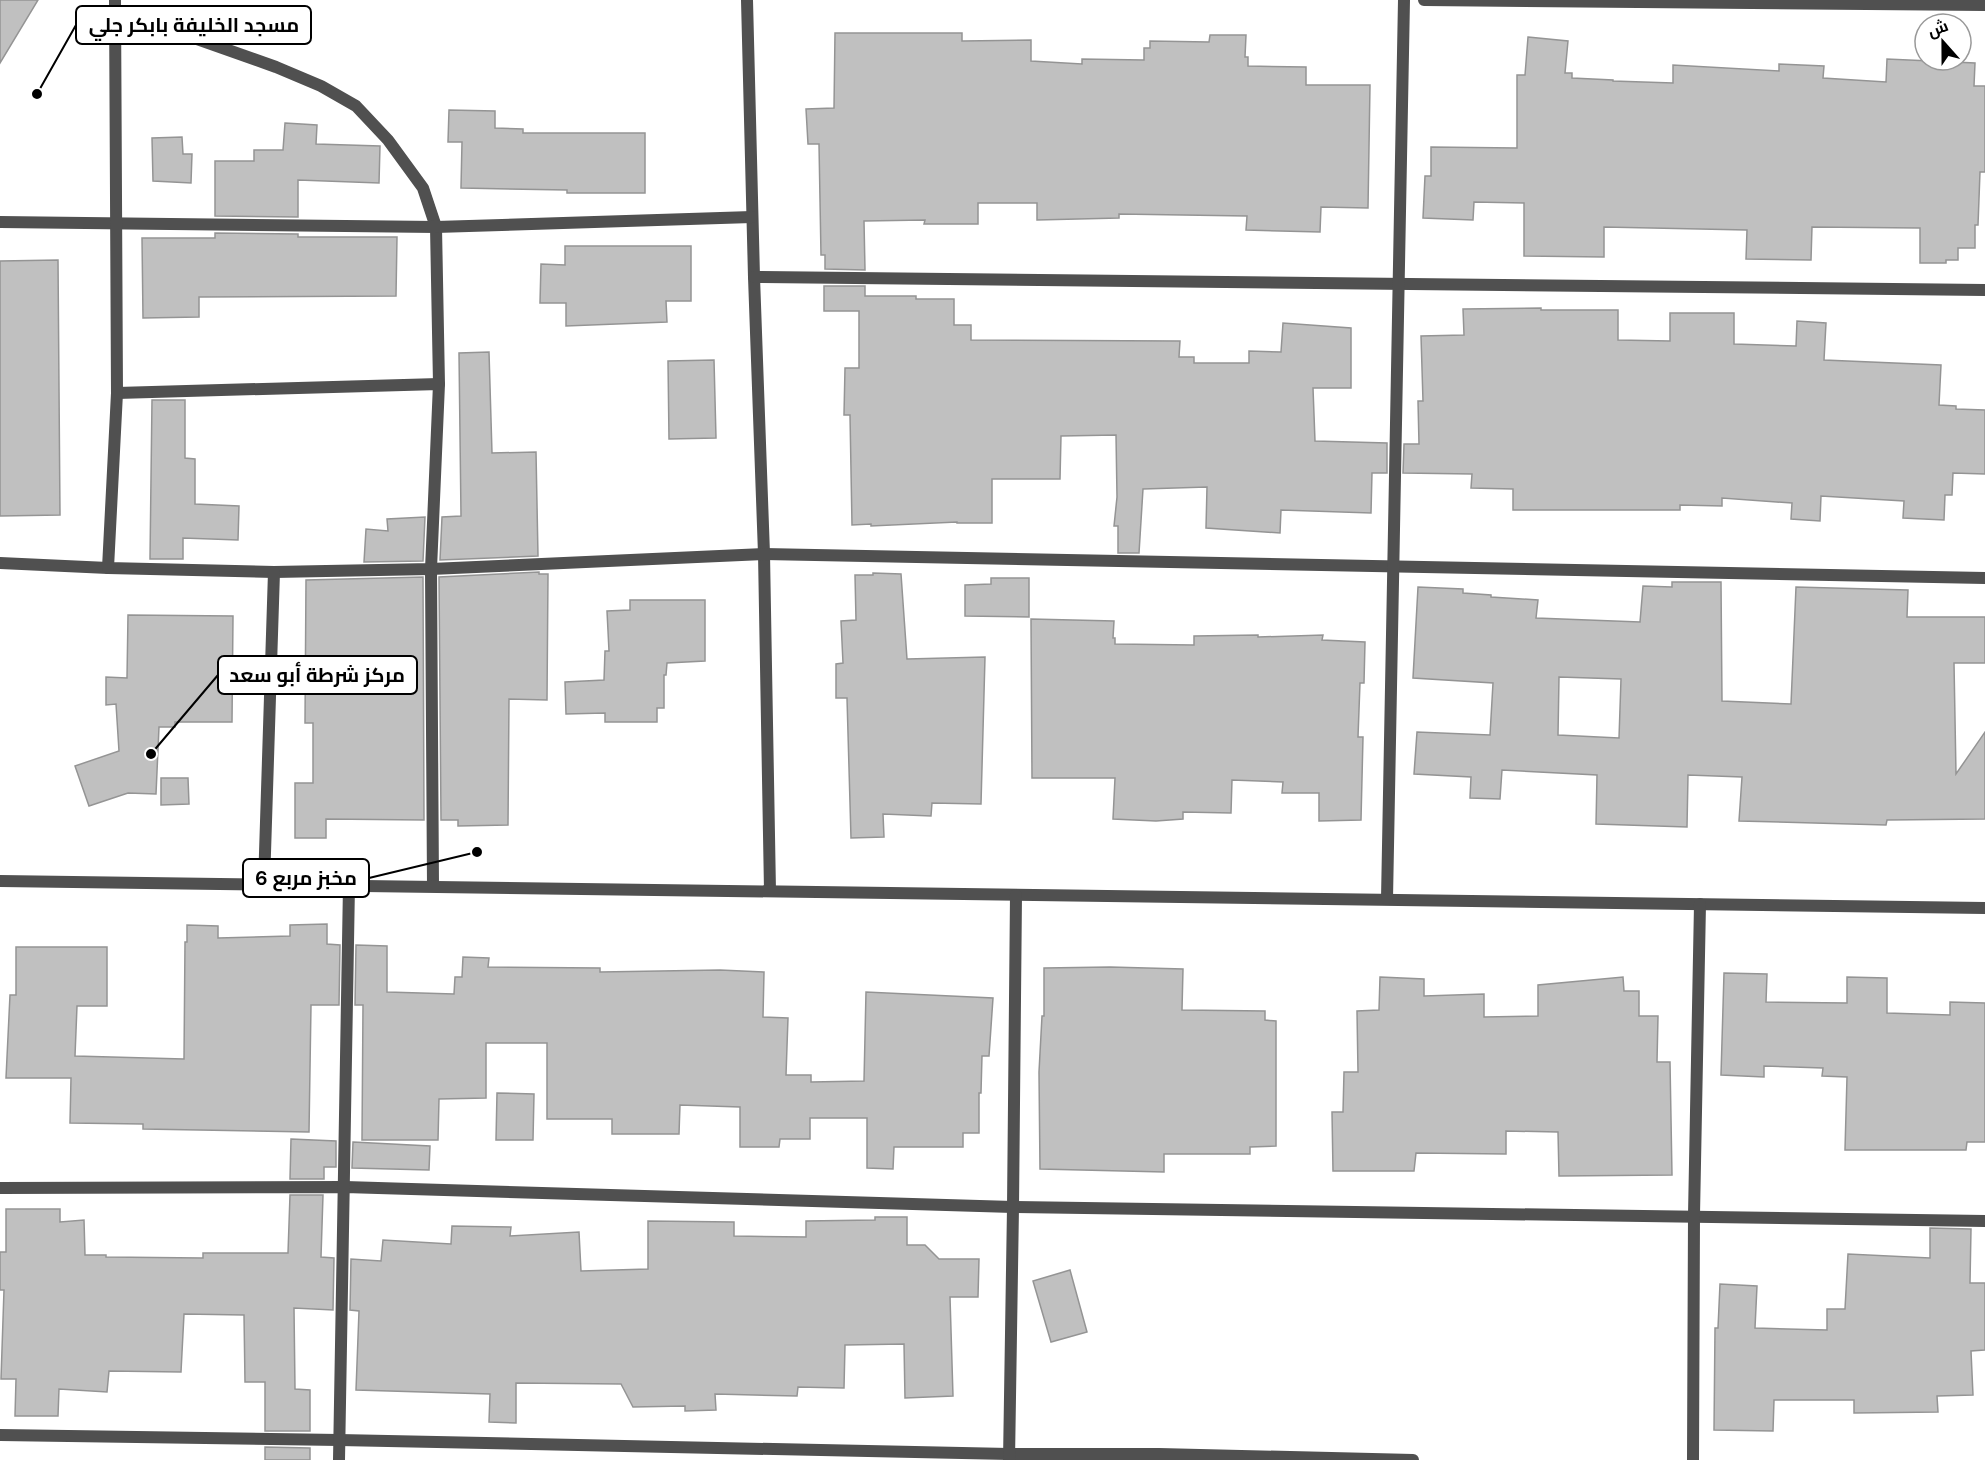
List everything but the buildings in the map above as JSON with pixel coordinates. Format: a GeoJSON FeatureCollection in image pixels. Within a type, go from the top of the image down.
{"type":"FeatureCollection","features":[{"type":"Feature","properties":{"kind":"street"},"geometry":{"type":"LineString","coordinates":[[747,0],[764,554],[770,891]]}},
{"type":"Feature","properties":{"kind":"street"},"geometry":{"type":"LineString","coordinates":[[1387,899],[1404,0]]}},
{"type":"Feature","properties":{"kind":"street"},"geometry":{"type":"LineString","coordinates":[[1424,0],[1753,1],[1985,5]]}},
{"type":"Feature","properties":{"kind":"street"},"geometry":{"type":"LineString","coordinates":[[108,568],[117,393],[115,5],[276,66],[321,86],[356,106],[388,140],[423,188],[436,226],[439,384],[432,569],[433,886]]}},
{"type":"Feature","properties":{"kind":"street"},"geometry":{"type":"LineString","coordinates":[[0,222],[436,226],[752,217]]}},
{"type":"Feature","properties":{"kind":"street"},"geometry":{"type":"LineString","coordinates":[[754,277],[1985,290]]}},
{"type":"Feature","properties":{"kind":"street"},"geometry":{"type":"LineString","coordinates":[[117,393],[439,384]]}},
{"type":"Feature","properties":{"kind":"street"},"geometry":{"type":"LineString","coordinates":[[0,563],[274,572],[432,569],[764,554],[1985,578]]}},
{"type":"Feature","properties":{"kind":"street"},"geometry":{"type":"LineString","coordinates":[[264,884],[274,572]]}},
{"type":"Feature","properties":{"kind":"street"},"geometry":{"type":"LineString","coordinates":[[0,881],[1985,908]]}},
{"type":"Feature","properties":{"kind":"street"},"geometry":{"type":"LineString","coordinates":[[339,1460],[349,885]]}},
{"type":"Feature","properties":{"kind":"street"},"geometry":{"type":"LineString","coordinates":[[1009,1457],[1016,895]]}},
{"type":"Feature","properties":{"kind":"street"},"geometry":{"type":"LineString","coordinates":[[1693,1460],[1694,1215],[1700,904]]}},
{"type":"Feature","properties":{"kind":"street"},"geometry":{"type":"LineString","coordinates":[[0,1188],[345,1187],[1013,1207],[1694,1215],[1985,1221]]}},
{"type":"Feature","properties":{"kind":"street"},"geometry":{"type":"LineString","coordinates":[[0,1435],[339,1440],[1009,1457],[1159,1454],[1413,1460]]}},
{"type":"Feature","properties":{"kind":"place","name":"مسجد الخليفة بابكر جلي"},"geometry":{"type":"Point","coordinates":[37,94]}},
{"type":"Feature","properties":{"kind":"place","name":"مركز شرطة أبو سعد"},"geometry":{"type":"Point","coordinates":[151,754]}},
{"type":"Feature","properties":{"kind":"place","name":"مخبز مربع 6"},"geometry":{"type":"Point","coordinates":[477,852]}}]}
